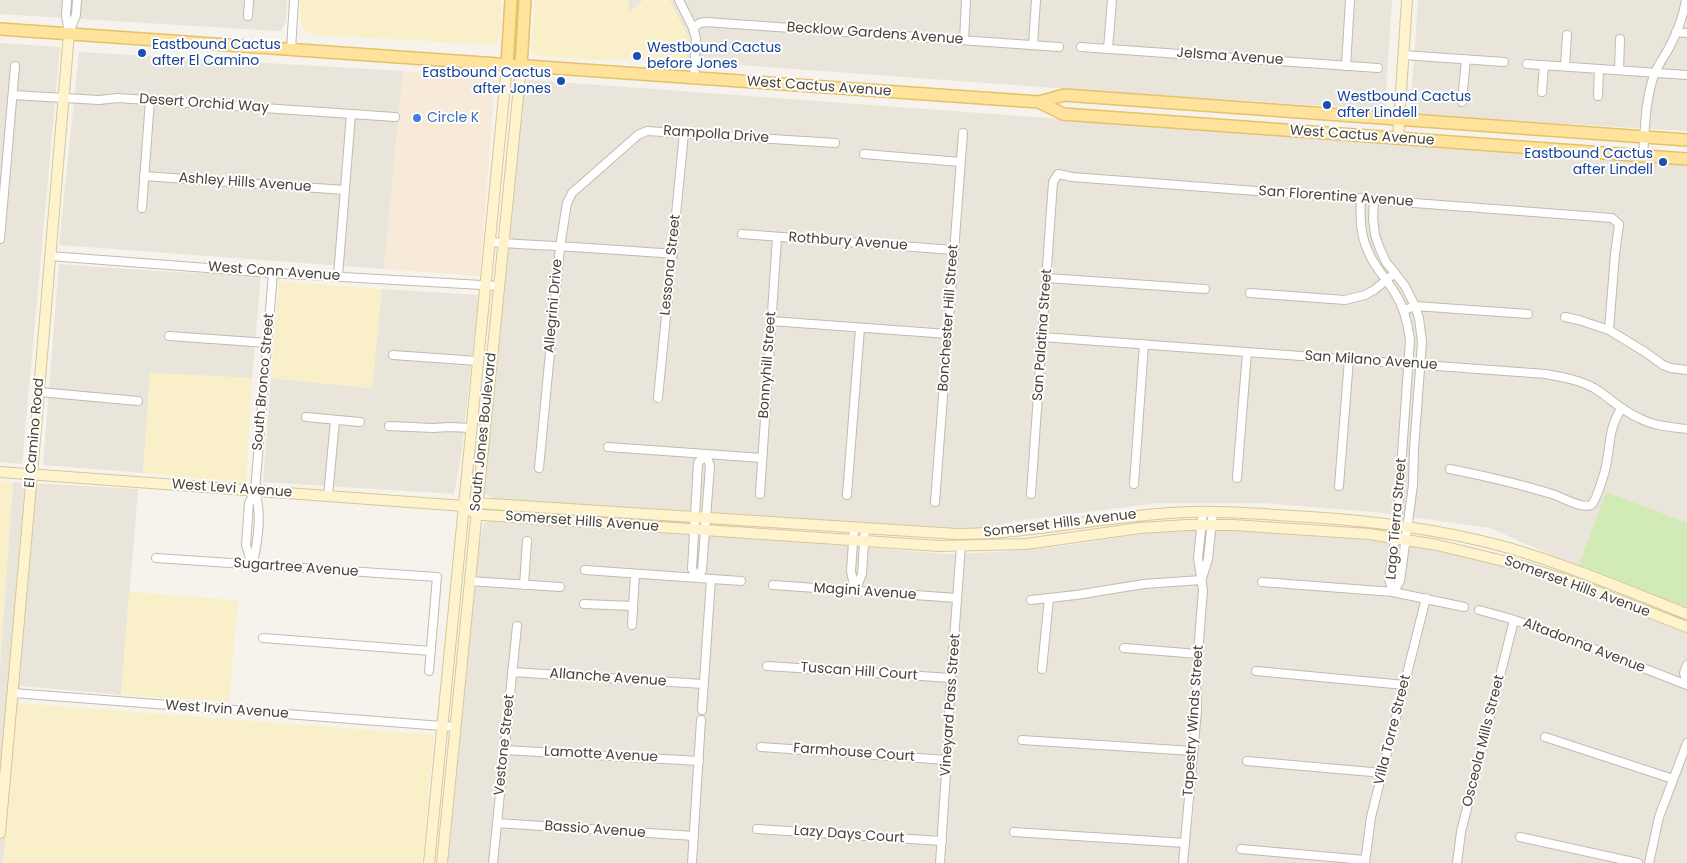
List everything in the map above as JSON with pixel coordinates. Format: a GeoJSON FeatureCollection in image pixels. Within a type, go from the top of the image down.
{"type":"FeatureCollection","features":[{"type":"Feature","properties":{"kind":"main road","name":"South Jones Boulevard"},"geometry":{"type":"LineString","coordinates":[[429,863],[507,65],[511,0]]}},
{"type":"Feature","properties":{"kind":"main road","name":"South Jones Boulevard"},"geometry":{"type":"LineString","coordinates":[[442,863],[521,66],[525,0]]}},
{"type":"Feature","properties":{"kind":"main road"},"geometry":{"type":"LineString","coordinates":[[1398,138],[1407,0]]}},
{"type":"Feature","properties":{"kind":"main road","name":"West Cactus Avenue"},"geometry":{"type":"LineString","coordinates":[[0,29],[1039,102],[1064,95],[1687,140]]}},
{"type":"Feature","properties":{"kind":"main road","name":"El Camino Road"},"geometry":{"type":"LineString","coordinates":[[0,833],[69,33]]}},
{"type":"Feature","properties":{"kind":"main road","name":"West Cactus Avenue"},"geometry":{"type":"LineString","coordinates":[[1039,102],[1062,114],[1687,159]]}},
{"type":"Feature","properties":{"kind":"main road","name":"West Levi Avenue"},"geometry":{"type":"LineString","coordinates":[[0,472],[464,506]]}},
{"type":"Feature","properties":{"kind":"main road","name":"Somerset Hills Avenue"},"geometry":{"type":"LineString","coordinates":[[464,506],[477,503],[919,533],[985,534],[1027,531],[1129,516],[1208,511],[1298,516],[1397,526],[1476,540],[1560,564],[1687,614]]}},
{"type":"Feature","properties":{"kind":"main road","name":"Somerset Hills Avenue"},"geometry":{"type":"LineString","coordinates":[[464,506],[476,514],[864,542],[961,546],[1026,544],[1140,528],[1207,525],[1312,529],[1406,539],[1461,550],[1569,581],[1687,627]]}},
{"type":"Feature","properties":{"kind":"street","name":"El Camino Road"},"geometry":{"type":"LineString","coordinates":[[67,0],[66,15],[69,33]]}},
{"type":"Feature","properties":{"kind":"street","name":"El Camino Road"},"geometry":{"type":"LineString","coordinates":[[69,33],[76,15],[77,0]]}},
{"type":"Feature","properties":{"kind":"street"},"geometry":{"type":"LineString","coordinates":[[248,0],[248,16]]}},
{"type":"Feature","properties":{"kind":"street"},"geometry":{"type":"LineString","coordinates":[[291,50],[294,0]]}},
{"type":"Feature","properties":{"kind":"street"},"geometry":{"type":"LineString","coordinates":[[678,0],[693,28],[696,38],[694,78]]}},
{"type":"Feature","properties":{"kind":"street"},"geometry":{"type":"LineString","coordinates":[[964,40],[966,0]]}},
{"type":"Feature","properties":{"kind":"street"},"geometry":{"type":"LineString","coordinates":[[1033,45],[1036,0]]}},
{"type":"Feature","properties":{"kind":"street"},"geometry":{"type":"LineString","coordinates":[[1108,49],[1112,0]]}},
{"type":"Feature","properties":{"kind":"street"},"geometry":{"type":"LineString","coordinates":[[1346,66],[1350,0]]}},
{"type":"Feature","properties":{"kind":"street"},"geometry":{"type":"LineString","coordinates":[[1643,156],[1648,99],[1655,73],[1676,32],[1684,13],[1686,0]]}},
{"type":"Feature","properties":{"kind":"street","name":"Becklow Gardens Avenue"},"geometry":{"type":"LineString","coordinates":[[693,28],[700,23],[706,22],[1059,47]]}},
{"type":"Feature","properties":{"kind":"street"},"geometry":{"type":"LineString","coordinates":[[1676,32],[1687,33]]}},
{"type":"Feature","properties":{"kind":"street"},"geometry":{"type":"LineString","coordinates":[[1565,66],[1567,35]]}},
{"type":"Feature","properties":{"kind":"street"},"geometry":{"type":"LineString","coordinates":[[1619,70],[1620,39]]}},
{"type":"Feature","properties":{"kind":"street","name":"Jelsma Avenue"},"geometry":{"type":"LineString","coordinates":[[1082,47],[1378,68]]}},
{"type":"Feature","properties":{"kind":"street"},"geometry":{"type":"LineString","coordinates":[[1403,55],[1504,62]]}},
{"type":"Feature","properties":{"kind":"street"},"geometry":{"type":"LineString","coordinates":[[1462,102],[1466,59]]}},
{"type":"Feature","properties":{"kind":"street"},"geometry":{"type":"LineString","coordinates":[[1527,64],[1687,75]]}},
{"type":"Feature","properties":{"kind":"street"},"geometry":{"type":"LineString","coordinates":[[1542,92],[1544,65]]}},
{"type":"Feature","properties":{"kind":"street"},"geometry":{"type":"LineString","coordinates":[[0,239],[4,153],[15,66]]}},
{"type":"Feature","properties":{"kind":"street"},"geometry":{"type":"LineString","coordinates":[[1598,96],[1599,69]]}},
{"type":"Feature","properties":{"kind":"street","name":"Desert Orchid Way"},"geometry":{"type":"LineString","coordinates":[[12,95],[64,99],[100,100],[118,98],[395,117]]}},
{"type":"Feature","properties":{"kind":"street"},"geometry":{"type":"LineString","coordinates":[[142,208],[150,100]]}},
{"type":"Feature","properties":{"kind":"street"},"geometry":{"type":"LineString","coordinates":[[338,276],[351,114]]}},
{"type":"Feature","properties":{"kind":"street","name":"Rampolla Drive"},"geometry":{"type":"LineString","coordinates":[[607,161],[638,135],[652,131],[835,143]]}},
{"type":"Feature","properties":{"kind":"street","name":"Lessona Street"},"geometry":{"type":"LineString","coordinates":[[658,398],[684,133]]}},
{"type":"Feature","properties":{"kind":"street","name":"Bonchester Hill Street"},"geometry":{"type":"LineString","coordinates":[[935,502],[963,133]]}},
{"type":"Feature","properties":{"kind":"street"},"geometry":{"type":"LineString","coordinates":[[864,154],[961,162]]}},
{"type":"Feature","properties":{"kind":"street","name":"Allegrini Drive"},"geometry":{"type":"LineString","coordinates":[[539,468],[560,247],[568,199],[572,193],[607,161]]}},
{"type":"Feature","properties":{"kind":"street","name":"San Florentine Avenue"},"geometry":{"type":"LineString","coordinates":[[1056,177],[1058,174],[1063,174],[1072,177],[1606,216],[1617,221],[1619,224],[1609,330]]}},
{"type":"Feature","properties":{"kind":"street","name":"Ashley Hills Avenue"},"geometry":{"type":"LineString","coordinates":[[144,176],[345,190]]}},
{"type":"Feature","properties":{"kind":"street","name":"San Palatina Street"},"geometry":{"type":"LineString","coordinates":[[1031,494],[1053,182],[1056,177]]}},
{"type":"Feature","properties":{"kind":"street","name":"Lago Tierra Street"},"geometry":{"type":"LineString","coordinates":[[1361,198],[1363,237],[1372,261],[1395,292],[1404,310],[1409,327],[1409,364],[1397,526],[1389,579],[1393,592]]}},
{"type":"Feature","properties":{"kind":"street","name":"Lago Tierra Street"},"geometry":{"type":"LineString","coordinates":[[1374,199],[1373,218],[1375,235],[1386,262],[1405,286],[1415,306],[1419,318],[1422,342],[1413,485],[1400,581],[1393,592]]}},
{"type":"Feature","properties":{"kind":"street","name":"Rothbury Avenue"},"geometry":{"type":"LineString","coordinates":[[742,234],[954,250]]}},
{"type":"Feature","properties":{"kind":"street","name":"Bonnyhill Street"},"geometry":{"type":"LineString","coordinates":[[760,494],[777,237]]}},
{"type":"Feature","properties":{"kind":"street"},"geometry":{"type":"LineString","coordinates":[[489,242],[560,247],[578,246],[672,254]]}},
{"type":"Feature","properties":{"kind":"street","name":"West Conn Avenue"},"geometry":{"type":"LineString","coordinates":[[50,256],[273,273],[499,286]]}},
{"type":"Feature","properties":{"kind":"street","name":"South Bronco Street"},"geometry":{"type":"LineString","coordinates":[[252,565],[246,545],[249,503],[255,491],[273,273]]}},
{"type":"Feature","properties":{"kind":"street"},"geometry":{"type":"LineString","coordinates":[[1250,293],[1345,300],[1365,295],[1396,273]]}},
{"type":"Feature","properties":{"kind":"street"},"geometry":{"type":"LineString","coordinates":[[1047,278],[1205,289]]}},
{"type":"Feature","properties":{"kind":"street"},"geometry":{"type":"LineString","coordinates":[[1404,310],[1415,306],[1528,314]]}},
{"type":"Feature","properties":{"kind":"street"},"geometry":{"type":"LineString","coordinates":[[1565,317],[1609,330],[1663,365],[1687,370]]}},
{"type":"Feature","properties":{"kind":"street"},"geometry":{"type":"LineString","coordinates":[[771,321],[948,334]]}},
{"type":"Feature","properties":{"kind":"street"},"geometry":{"type":"LineString","coordinates":[[847,495],[860,328]]}},
{"type":"Feature","properties":{"kind":"street"},"geometry":{"type":"LineString","coordinates":[[169,336],[268,343]]}},
{"type":"Feature","properties":{"kind":"street","name":"San Milano Avenue"},"geometry":{"type":"LineString","coordinates":[[1042,337],[1546,374],[1581,382],[1595,389],[1638,418],[1659,426],[1687,429]]}},
{"type":"Feature","properties":{"kind":"street"},"geometry":{"type":"LineString","coordinates":[[1134,484],[1144,344]]}},
{"type":"Feature","properties":{"kind":"street"},"geometry":{"type":"LineString","coordinates":[[1238,478],[1247,352]]}},
{"type":"Feature","properties":{"kind":"street"},"geometry":{"type":"LineString","coordinates":[[393,355],[478,361]]}},
{"type":"Feature","properties":{"kind":"street"},"geometry":{"type":"LineString","coordinates":[[1339,486],[1349,359]]}},
{"type":"Feature","properties":{"kind":"street"},"geometry":{"type":"LineString","coordinates":[[39,392],[138,401]]}},
{"type":"Feature","properties":{"kind":"street"},"geometry":{"type":"LineString","coordinates":[[1450,469],[1529,487],[1571,500],[1579,505],[1590,505],[1594,502],[1604,474],[1614,421],[1622,408]]}},
{"type":"Feature","properties":{"kind":"street"},"geometry":{"type":"LineString","coordinates":[[306,417],[360,422]]}},
{"type":"Feature","properties":{"kind":"street"},"geometry":{"type":"LineString","coordinates":[[328,496],[335,420]]}},
{"type":"Feature","properties":{"kind":"street"},"geometry":{"type":"LineString","coordinates":[[389,426],[471,428]]}},
{"type":"Feature","properties":{"kind":"street"},"geometry":{"type":"LineString","coordinates":[[608,447],[762,458]]}},
{"type":"Feature","properties":{"kind":"street"},"geometry":{"type":"LineString","coordinates":[[698,578],[692,569],[700,518],[698,462],[706,454]]}},
{"type":"Feature","properties":{"kind":"street","name":"Tapestry Winds Street"},"geometry":{"type":"LineString","coordinates":[[1183,863],[1196,711],[1202,590],[1198,558],[1207,525],[1208,511]]}},
{"type":"Feature","properties":{"kind":"street"},"geometry":{"type":"LineString","coordinates":[[854,528],[851,571],[855,591]]}},
{"type":"Feature","properties":{"kind":"street"},"geometry":{"type":"LineString","coordinates":[[855,591],[862,574],[865,529]]}},
{"type":"Feature","properties":{"kind":"street"},"geometry":{"type":"LineString","coordinates":[[524,585],[526,541]]}},
{"type":"Feature","properties":{"kind":"street","name":"Vineyard Pass Street"},"geometry":{"type":"LineString","coordinates":[[940,863],[961,546]]}},
{"type":"Feature","properties":{"kind":"street","name":"Sugartree Avenue"},"geometry":{"type":"LineString","coordinates":[[156,558],[437,577],[431,650]]}},
{"type":"Feature","properties":{"kind":"street"},"geometry":{"type":"LineString","coordinates":[[586,570],[741,581]]}},
{"type":"Feature","properties":{"kind":"street"},"geometry":{"type":"LineString","coordinates":[[632,625],[635,574]]}},
{"type":"Feature","properties":{"kind":"street"},"geometry":{"type":"LineString","coordinates":[[702,710],[711,579]]}},
{"type":"Feature","properties":{"kind":"street"},"geometry":{"type":"LineString","coordinates":[[470,580],[560,587]]}},
{"type":"Feature","properties":{"kind":"street"},"geometry":{"type":"LineString","coordinates":[[1030,600],[1144,584],[1201,580]]}},
{"type":"Feature","properties":{"kind":"street"},"geometry":{"type":"LineString","coordinates":[[1262,582],[1393,592],[1464,607]]}},
{"type":"Feature","properties":{"kind":"street","name":"Magini Avenue"},"geometry":{"type":"LineString","coordinates":[[773,585],[957,598]]}},
{"type":"Feature","properties":{"kind":"street"},"geometry":{"type":"LineString","coordinates":[[1042,670],[1049,598]]}},
{"type":"Feature","properties":{"kind":"street","name":"Villa Torre Street"},"geometry":{"type":"LineString","coordinates":[[1365,862],[1368,834],[1426,598]]}},
{"type":"Feature","properties":{"kind":"street"},"geometry":{"type":"LineString","coordinates":[[584,604],[633,606]]}},
{"type":"Feature","properties":{"kind":"street","name":"Altadonna Avenue"},"geometry":{"type":"LineString","coordinates":[[1479,610],[1514,620],[1687,684]]}},
{"type":"Feature","properties":{"kind":"street","name":"Osceola Mills Street"},"geometry":{"type":"LineString","coordinates":[[1457,863],[1461,832],[1514,620]]}},
{"type":"Feature","properties":{"kind":"street","name":"Vestone Street"},"geometry":{"type":"LineString","coordinates":[[493,863],[517,626]]}},
{"type":"Feature","properties":{"kind":"street"},"geometry":{"type":"LineString","coordinates":[[263,638],[431,650],[429,671]]}},
{"type":"Feature","properties":{"kind":"street"},"geometry":{"type":"LineString","coordinates":[[1124,648],[1198,654]]}},
{"type":"Feature","properties":{"kind":"street"},"geometry":{"type":"LineString","coordinates":[[1687,665],[1684,673],[1687,684]]}},
{"type":"Feature","properties":{"kind":"street","name":"Tuscan Hill Court"},"geometry":{"type":"LineString","coordinates":[[767,666],[951,678]]}},
{"type":"Feature","properties":{"kind":"street","name":"Allanche Avenue"},"geometry":{"type":"LineString","coordinates":[[512,672],[703,684]]}},
{"type":"Feature","properties":{"kind":"street"},"geometry":{"type":"LineString","coordinates":[[1256,672],[1404,685]]}},
{"type":"Feature","properties":{"kind":"street","name":"West Irvin Avenue"},"geometry":{"type":"LineString","coordinates":[[12,693],[455,727]]}},
{"type":"Feature","properties":{"kind":"street"},"geometry":{"type":"LineString","coordinates":[[692,863],[701,720]]}},
{"type":"Feature","properties":{"kind":"street"},"geometry":{"type":"LineString","coordinates":[[1545,737],[1673,779]]}},
{"type":"Feature","properties":{"kind":"street"},"geometry":{"type":"LineString","coordinates":[[1022,740],[1193,751]]}},
{"type":"Feature","properties":{"kind":"street"},"geometry":{"type":"LineString","coordinates":[[1649,863],[1659,818],[1687,743]]}},
{"type":"Feature","properties":{"kind":"street","name":"Farmhouse Court"},"geometry":{"type":"LineString","coordinates":[[761,747],[947,760]]}},
{"type":"Feature","properties":{"kind":"street","name":"Lamotte Avenue"},"geometry":{"type":"LineString","coordinates":[[504,750],[699,761]]}},
{"type":"Feature","properties":{"kind":"street"},"geometry":{"type":"LineString","coordinates":[[1247,761],[1383,773]]}},
{"type":"Feature","properties":{"kind":"street","name":"Bassio Avenue"},"geometry":{"type":"LineString","coordinates":[[497,823],[694,836]]}},
{"type":"Feature","properties":{"kind":"street","name":"Lazy Days Court"},"geometry":{"type":"LineString","coordinates":[[757,829],[942,841]]}},
{"type":"Feature","properties":{"kind":"street"},"geometry":{"type":"LineString","coordinates":[[1014,832],[1185,843]]}},
{"type":"Feature","properties":{"kind":"street"},"geometry":{"type":"LineString","coordinates":[[1520,836],[1638,863]]}},
{"type":"Feature","properties":{"kind":"street"},"geometry":{"type":"LineString","coordinates":[[1241,849],[1365,862]]}},
{"type":"Feature","properties":{"kind":"shaded area"},"geometry":{"type":"Polygon","coordinates":[[[0,0],[287,0],[286,22],[281,31],[276,31],[0,14],[0,0]]]}},
{"type":"Feature","properties":{"kind":"shaded area"},"geometry":{"type":"Polygon","coordinates":[[[537,0],[1392,0],[1385,110],[534,50],[537,0]]]}},
{"type":"Feature","properties":{"kind":"shaded area"},"geometry":{"type":"Polygon","coordinates":[[[1418,0],[1687,0],[1687,131],[1410,115],[1418,0]]]}},
{"type":"Feature","properties":{"kind":"shaded area"},"geometry":{"type":"Polygon","coordinates":[[[0,43],[60,47],[22,464],[0,462],[0,43]]]}},
{"type":"Feature","properties":{"kind":"shaded area"},"geometry":{"type":"Polygon","coordinates":[[[79,52],[403,71],[384,269],[59,245],[79,52]]]}},
{"type":"Feature","properties":{"kind":"shaded area"},"geometry":{"type":"Polygon","coordinates":[[[403,71],[495,80],[480,276],[384,269],[403,71]]]}},
{"type":"Feature","properties":{"kind":"shaded area"},"geometry":{"type":"Polygon","coordinates":[[[527,81],[1687,165],[1687,523],[1606,493],[1578,567],[1490,528],[1375,512],[1262,503],[1158,503],[1024,520],[975,530],[506,500],[491,497],[486,495],[484,489],[523,91],[527,81]]]}},
{"type":"Feature","properties":{"kind":"shaded area"},"geometry":{"type":"Polygon","coordinates":[[[59,264],[261,276],[252,378],[150,373],[143,473],[43,465],[59,264]]]}},
{"type":"Feature","properties":{"kind":"shaded area"},"geometry":{"type":"Polygon","coordinates":[[[382,289],[479,295],[461,457],[454,494],[263,482],[271,378],[372,388],[382,289]]]}},
{"type":"Feature","properties":{"kind":"shaded area"},"geometry":{"type":"Polygon","coordinates":[[[13,482],[138,489],[121,695],[20,686],[3,863],[0,863],[0,664],[13,482]]]}},
{"type":"Feature","properties":{"kind":"shaded area"},"geometry":{"type":"Polygon","coordinates":[[[489,521],[749,537],[946,554],[998,552],[1063,546],[1155,532],[1223,530],[1303,534],[1365,539],[1424,547],[1465,555],[1537,575],[1687,632],[1687,863],[448,863],[480,536],[484,523],[489,521]]]}},
{"type":"Feature","properties":{"kind":"green space"},"geometry":{"type":"Polygon","coordinates":[[[1606,492],[1687,523],[1687,607],[1578,567],[1606,492]]]}},
{"type":"Feature","properties":{"kind":"sand"},"geometry":{"type":"Polygon","coordinates":[[[300,0],[502,0],[500,37],[497,43],[493,45],[316,35],[307,32],[301,25],[300,0]]]}},
{"type":"Feature","properties":{"kind":"sand"},"geometry":{"type":"Polygon","coordinates":[[[535,0],[629,0],[629,12],[643,0],[670,0],[690,42],[688,56],[685,58],[594,60],[537,56],[531,51],[535,0]]]}},
{"type":"Feature","properties":{"kind":"sand"},"geometry":{"type":"Polygon","coordinates":[[[279,281],[382,289],[372,388],[271,378],[279,281]]]}},
{"type":"Feature","properties":{"kind":"sand"},"geometry":{"type":"Polygon","coordinates":[[[150,373],[252,378],[246,483],[143,473],[150,373]]]}},
{"type":"Feature","properties":{"kind":"sand"},"geometry":{"type":"Polygon","coordinates":[[[0,481],[13,482],[0,664],[0,481]]]}},
{"type":"Feature","properties":{"kind":"sand"},"geometry":{"type":"Polygon","coordinates":[[[129,592],[238,600],[229,702],[121,695],[129,592]]]}},
{"type":"Feature","properties":{"kind":"sand"},"geometry":{"type":"Polygon","coordinates":[[[18,703],[434,735],[422,863],[3,863],[18,703]]]}},
{"type":"Feature","properties":{"kind":"place","name":"Eastbound Cactus after El Camino"},"geometry":{"type":"Point","coordinates":[142,53]}},
{"type":"Feature","properties":{"kind":"place","name":"Westbound Cactus before Jones"},"geometry":{"type":"Point","coordinates":[637,56]}},
{"type":"Feature","properties":{"kind":"place","name":"Eastbound Cactus after Jones"},"geometry":{"type":"Point","coordinates":[561,81]}},
{"type":"Feature","properties":{"kind":"place","name":"Westbound Cactus after Lindell"},"geometry":{"type":"Point","coordinates":[1327,105]}},
{"type":"Feature","properties":{"kind":"place","name":"Circle K"},"geometry":{"type":"Point","coordinates":[417,118]}},
{"type":"Feature","properties":{"kind":"place","name":"Eastbound Cactus after Lindell"},"geometry":{"type":"Point","coordinates":[1663,162]}}]}
